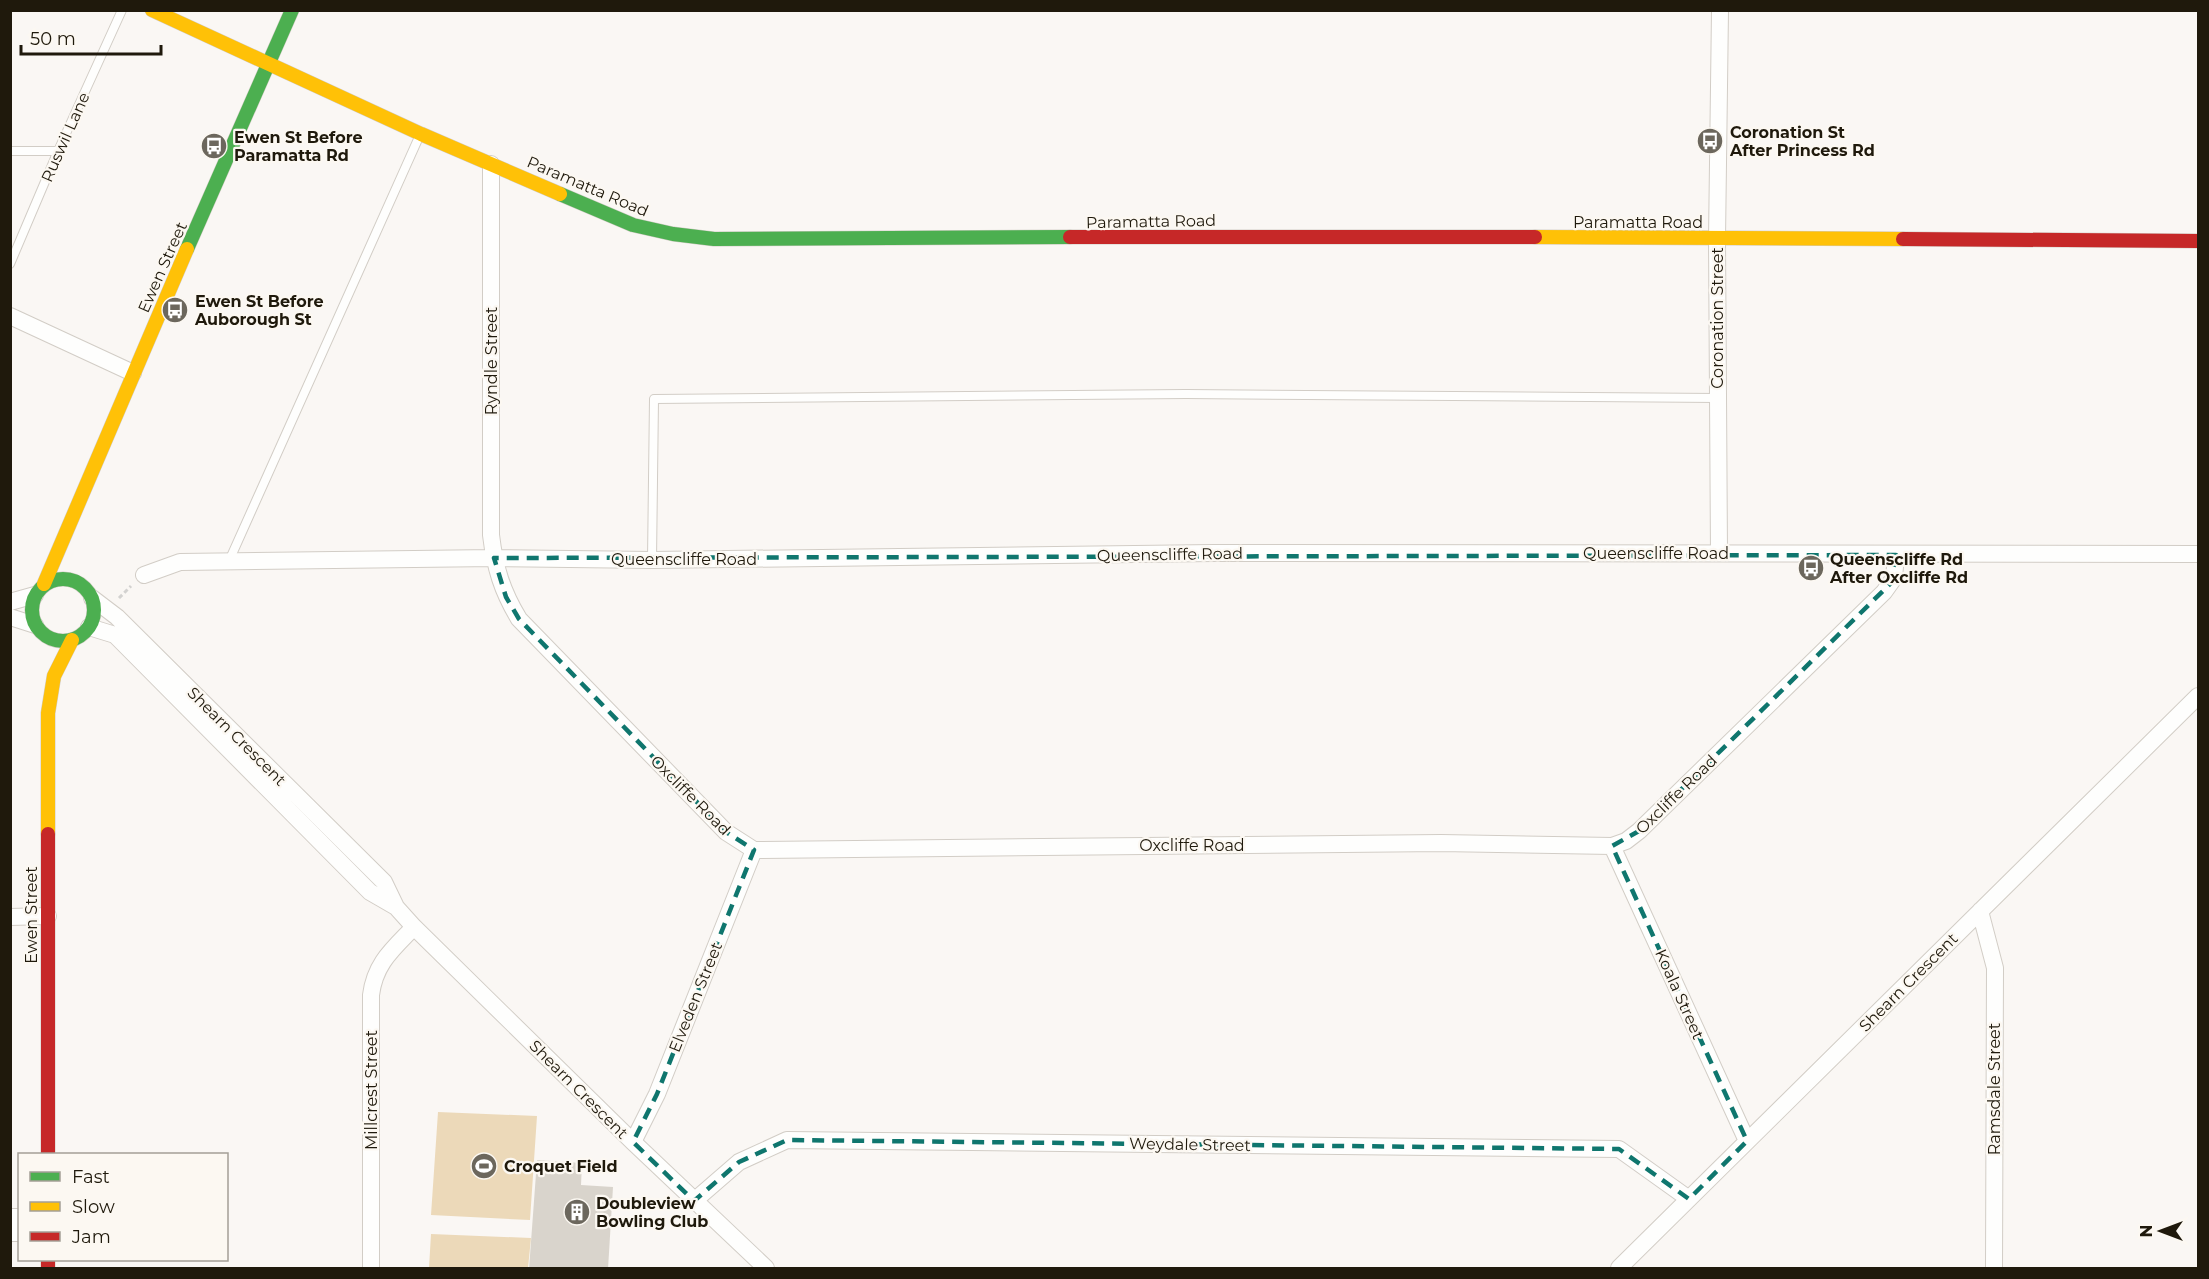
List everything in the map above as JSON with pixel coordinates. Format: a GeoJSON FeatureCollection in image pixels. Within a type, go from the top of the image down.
{"type":"FeatureCollection","features":[{"type":"Feature","properties":{"kind":"street","name":"Paramatta Road"},"geometry":{"type":"LineString","coordinates":[[152,10],[421,134],[633,225],[658,232],[702,238],[753,240],[1254,236],[2199,241]]}},
{"type":"Feature","properties":{"kind":"street","name":"Ewen Street"},"geometry":{"type":"LineString","coordinates":[[54,676],[40,630],[32,616],[32,605],[64,537],[292,10]]}},
{"type":"Feature","properties":{"kind":"street","name":"Coronation Street"},"geometry":{"type":"LineString","coordinates":[[1719,553],[1717,239],[1720,10]]}},
{"type":"Feature","properties":{"kind":"street","name":"Ryndle Street"},"geometry":{"type":"LineString","coordinates":[[491,164],[491,535],[494,558]]}},
{"type":"Feature","properties":{"kind":"street"},"geometry":{"type":"LineString","coordinates":[[10,316],[133,373]]}},
{"type":"Feature","properties":{"kind":"street"},"geometry":{"type":"LineString","coordinates":[[64,537],[75,580]]}},
{"type":"Feature","properties":{"kind":"street","name":"Queenscliffe Road"},"geometry":{"type":"LineString","coordinates":[[144,575],[180,562],[494,558],[652,560],[1214,553],[2199,554]]}},
{"type":"Feature","properties":{"kind":"street","name":"Oxcliffe Road"},"geometry":{"type":"LineString","coordinates":[[494,558],[506,597],[519,619],[726,832],[754,850],[1430,843],[1612,846],[1626,842],[1639,831],[1884,592],[1894,578],[1896,555]]}},
{"type":"Feature","properties":{"kind":"street"},"geometry":{"type":"LineString","coordinates":[[10,602],[40,590],[54,579],[75,580],[84,585],[93,598],[93,618],[89,627]]}},
{"type":"Feature","properties":{"kind":"street","name":"Shearn Crescent"},"geometry":{"type":"LineString","coordinates":[[93,598],[117,617],[384,882],[396,907],[414,927],[766,1269]]}},
{"type":"Feature","properties":{"kind":"street"},"geometry":{"type":"LineString","coordinates":[[10,617],[60,641],[72,640]]}},
{"type":"Feature","properties":{"kind":"street","name":"Ewen Street"},"geometry":{"type":"LineString","coordinates":[[48,1153],[48,712],[54,676],[72,640],[82,635],[89,627]]}},
{"type":"Feature","properties":{"kind":"street","name":"Shearn Crescent"},"geometry":{"type":"LineString","coordinates":[[89,627],[115,635],[370,892],[396,907]]}},
{"type":"Feature","properties":{"kind":"street","name":"Shearn Crescent"},"geometry":{"type":"LineString","coordinates":[[1625,1266],[1747,1141],[2199,696]]}},
{"type":"Feature","properties":{"kind":"street","name":"Koala Street"},"geometry":{"type":"LineString","coordinates":[[1612,846],[1747,1141]]}},
{"type":"Feature","properties":{"kind":"street","name":"Elveden Street"},"geometry":{"type":"LineString","coordinates":[[633,1142],[657,1094],[754,850]]}},
{"type":"Feature","properties":{"kind":"street","name":"Ramsdale Street"},"geometry":{"type":"LineString","coordinates":[[1980,911],[1995,968],[1994,1269]]}},
{"type":"Feature","properties":{"kind":"street"},"geometry":{"type":"LineString","coordinates":[[10,917],[48,916]]}},
{"type":"Feature","properties":{"kind":"street","name":"Millcrest Street"},"geometry":{"type":"LineString","coordinates":[[371,1269],[371,995],[373,979],[380,963],[414,927]]}},
{"type":"Feature","properties":{"kind":"street","name":"Weydale Street"},"geometry":{"type":"LineString","coordinates":[[694,1201],[739,1162],[787,1140],[1619,1149],[1689,1199]]}},
{"type":"Feature","properties":{"kind":"lane","name":"Ruswil Lane"},"geometry":{"type":"LineString","coordinates":[[10,264],[122,10]]}},
{"type":"Feature","properties":{"kind":"lane"},"geometry":{"type":"LineString","coordinates":[[229,561],[421,134]]}},
{"type":"Feature","properties":{"kind":"lane"},"geometry":{"type":"LineString","coordinates":[[10,151],[58,151]]}},
{"type":"Feature","properties":{"kind":"lane"},"geometry":{"type":"LineString","coordinates":[[652,560],[654,399],[1186,394],[1717,398]]}},
{"type":"Feature","properties":{"kind":"highlighted area"},"geometry":{"type":"Polygon","coordinates":[[[1896,555],[1890,584],[1639,831],[1612,846],[1747,1141],[1689,1199],[1619,1149],[787,1140],[739,1162],[694,1201],[633,1142],[657,1094],[754,850],[726,832],[519,619],[506,597],[494,558],[1896,555]]]}},
{"type":"Feature","properties":{"kind":"shaded area","name":"Croquet Field"},"geometry":{"type":"Polygon","coordinates":[[[438,1112],[537,1116],[530,1220],[431,1215],[438,1112]]]}},
{"type":"Feature","properties":{"kind":"shaded area"},"geometry":{"type":"Polygon","coordinates":[[[431,1234],[531,1238],[528,1268],[429,1268],[431,1234]]]}},
{"type":"Feature","properties":{"kind":"building","name":"Doubleview Bowling Club"},"geometry":{"type":"Polygon","coordinates":[[[537,1160],[582,1163],[581,1185],[613,1187],[608,1269],[529,1269],[537,1160]]]}},
{"type":"Feature","properties":{"kind":"traffic: fast"},"geometry":{"type":"LineString","coordinates":[[187,249],[292,10]]}},
{"type":"Feature","properties":{"kind":"traffic: fast"},"geometry":{"type":"LineString","coordinates":[[560,194],[633,225],[673,234],[714,239],[1070,237]]}},
{"type":"Feature","properties":{"kind":"traffic: fast"},"geometry":{"type":"LineString","coordinates":[[57,579],[69,579],[85,588],[92,598],[94,610],[92,622],[85,632],[69,641],[57,641],[46,636],[37,627],[32,616],[32,604],[37,593],[46,584],[57,579]]}},
{"type":"Feature","properties":{"kind":"traffic: slow"},"geometry":{"type":"LineString","coordinates":[[152,10],[421,134],[560,194]]}},
{"type":"Feature","properties":{"kind":"traffic: slow"},"geometry":{"type":"LineString","coordinates":[[1535,237],[1903,239]]}},
{"type":"Feature","properties":{"kind":"traffic: slow"},"geometry":{"type":"LineString","coordinates":[[44,584],[187,249]]}},
{"type":"Feature","properties":{"kind":"traffic: slow"},"geometry":{"type":"LineString","coordinates":[[48,834],[48,713],[54,676],[72,640]]}},
{"type":"Feature","properties":{"kind":"traffic: jam"},"geometry":{"type":"LineString","coordinates":[[1070,237],[1535,237]]}},
{"type":"Feature","properties":{"kind":"traffic: jam"},"geometry":{"type":"LineString","coordinates":[[1903,239],[2198,241]]}},
{"type":"Feature","properties":{"kind":"traffic: jam"},"geometry":{"type":"LineString","coordinates":[[48,834],[48,1153]]}},
{"type":"Feature","properties":{"kind":"traffic: jam"},"geometry":{"type":"LineString","coordinates":[[48,1261],[48,1268]]}},
{"type":"Feature","properties":{"kind":"place","name":"Coronation St After Princess Rd"},"geometry":{"type":"Point","coordinates":[1710,141]}},
{"type":"Feature","properties":{"kind":"place","name":"Ewen St Before Paramatta Rd"},"geometry":{"type":"Point","coordinates":[214,146]}},
{"type":"Feature","properties":{"kind":"place","name":"Ewen St Before Auborough St"},"geometry":{"type":"Point","coordinates":[175,310]}},
{"type":"Feature","properties":{"kind":"place","name":"Queenscliffe Rd After Oxcliffe Rd"},"geometry":{"type":"Point","coordinates":[1811,568]}},
{"type":"Feature","properties":{"kind":"place","name":"Croquet Field"},"geometry":{"type":"Point","coordinates":[484,1166]}},
{"type":"Feature","properties":{"kind":"place","name":"Doubleview Bowling Club"},"geometry":{"type":"Point","coordinates":[577,1212]}}]}
